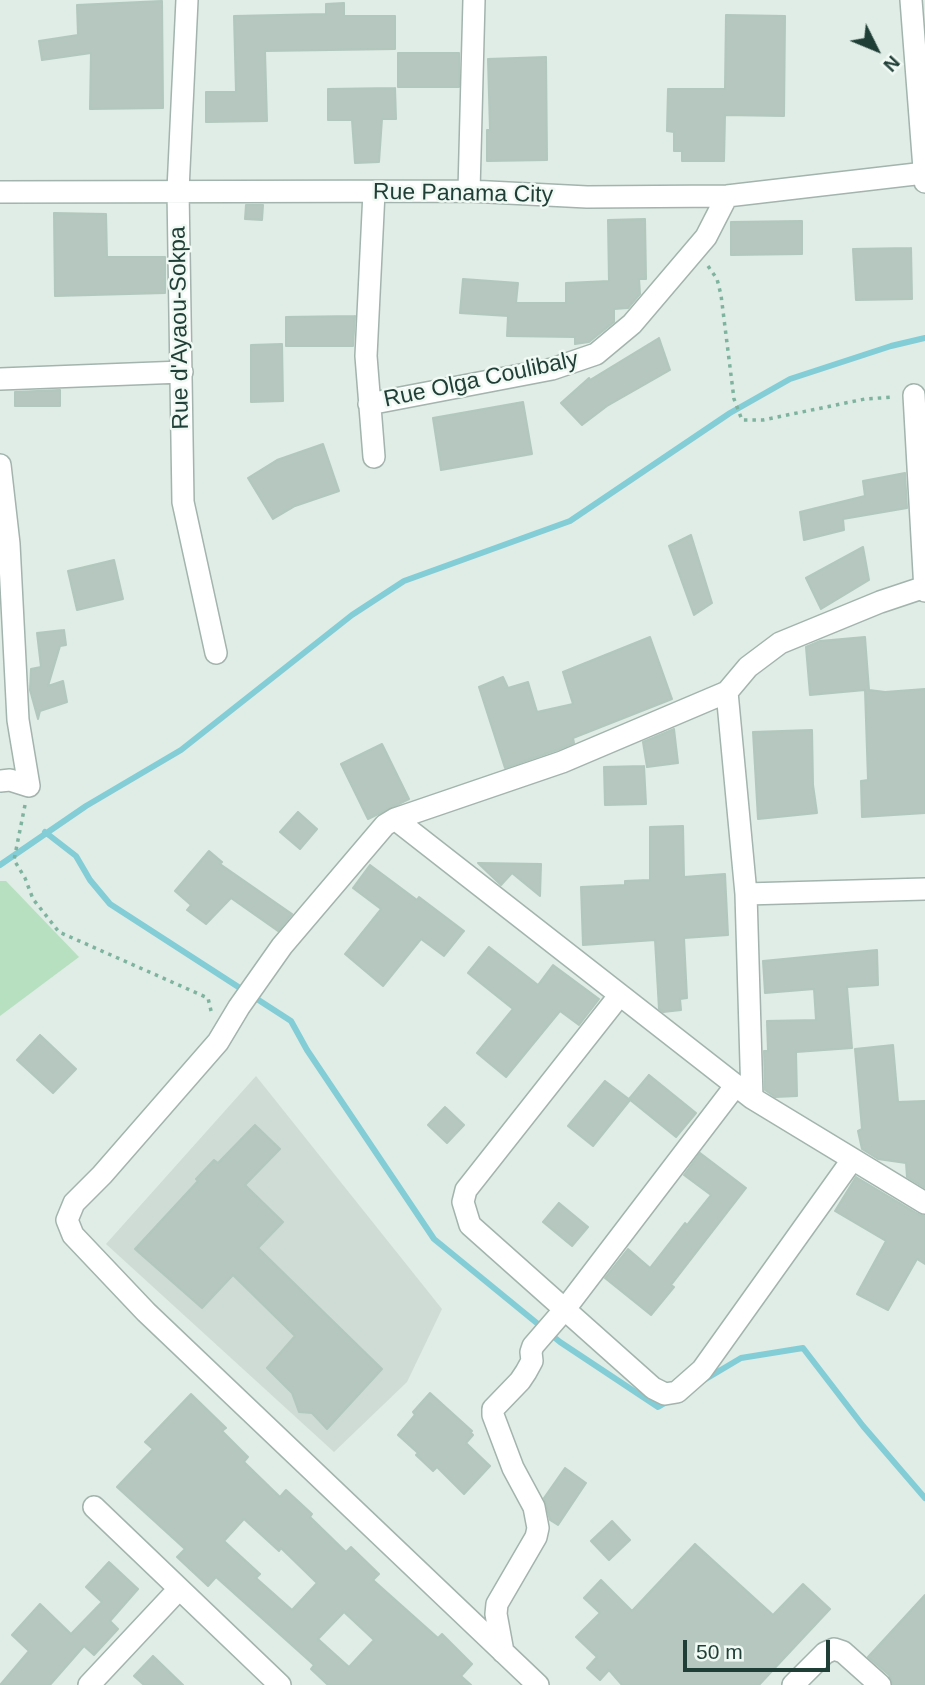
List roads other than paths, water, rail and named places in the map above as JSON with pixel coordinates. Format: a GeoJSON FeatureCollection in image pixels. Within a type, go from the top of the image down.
{"type":"FeatureCollection","features":[{"type":"Feature","properties":{"kind":"street","name":"Rue d'Ayaou-Sokpa"},"geometry":{"type":"LineString","coordinates":[[187,0],[178,191],[183,502],[216,653]]}},
{"type":"Feature","properties":{"kind":"street"},"geometry":{"type":"LineString","coordinates":[[469,191],[474,0]]}},
{"type":"Feature","properties":{"kind":"street"},"geometry":{"type":"LineString","coordinates":[[911,0],[925,181]]}},
{"type":"Feature","properties":{"kind":"street","name":"Rue Panama City"},"geometry":{"type":"LineString","coordinates":[[0,192],[469,191],[587,197],[727,196],[925,173]]}},
{"type":"Feature","properties":{"kind":"street"},"geometry":{"type":"LineString","coordinates":[[0,177],[0,192]]}},
{"type":"Feature","properties":{"kind":"street"},"geometry":{"type":"LineString","coordinates":[[374,192],[366,356],[374,457]]}},
{"type":"Feature","properties":{"kind":"street","name":"Rue Olga Coulibaly"},"geometry":{"type":"LineString","coordinates":[[369,404],[552,369],[596,354],[632,324],[706,237],[727,196]]}},
{"type":"Feature","properties":{"kind":"street"},"geometry":{"type":"LineString","coordinates":[[0,379],[182,372]]}},
{"type":"Feature","properties":{"kind":"street"},"geometry":{"type":"LineString","coordinates":[[538,1685],[146,1312],[74,1235],[67,1220],[74,1203],[102,1175],[218,1042],[282,946],[385,825],[395,819],[562,761],[727,692],[748,667],[780,643],[880,602],[925,589],[914,396]]}},
{"type":"Feature","properties":{"kind":"street"},"geometry":{"type":"LineString","coordinates":[[0,465],[9,544],[18,720],[29,786],[10,780],[0,781]]}},
{"type":"Feature","properties":{"kind":"street"},"geometry":{"type":"LineString","coordinates":[[503,1652],[496,1614],[497,1604],[536,1537],[538,1528],[534,1507],[513,1468],[492,1415],[493,1409],[520,1381],[532,1362],[533,1346],[744,1091],[746,894],[727,692]]}},
{"type":"Feature","properties":{"kind":"street"},"geometry":{"type":"LineString","coordinates":[[395,819],[744,1091],[925,1203]]}},
{"type":"Feature","properties":{"kind":"street"},"geometry":{"type":"LineString","coordinates":[[746,894],[925,889]]}},
{"type":"Feature","properties":{"kind":"street"},"geometry":{"type":"LineString","coordinates":[[619,996],[467,1190],[463,1202],[470,1226],[653,1388],[666,1394],[677,1392],[702,1370],[852,1160]]}},
{"type":"Feature","properties":{"kind":"street"},"geometry":{"type":"LineString","coordinates":[[94,1507],[280,1685]]}},
{"type":"Feature","properties":{"kind":"street"},"geometry":{"type":"LineString","coordinates":[[89,1685],[179,1589]]}},
{"type":"Feature","properties":{"kind":"street"},"geometry":{"type":"LineString","coordinates":[[793,1685],[825,1653],[834,1649],[844,1652],[880,1685]]}},
{"type":"Feature","properties":{"kind":"waterway"},"geometry":{"type":"LineString","coordinates":[[0,865],[86,806],[181,750],[352,615],[404,581],[570,521],[730,413],[790,379],[891,346],[925,338]]}},
{"type":"Feature","properties":{"kind":"waterway"},"geometry":{"type":"LineString","coordinates":[[45,832],[76,856],[90,880],[110,904],[291,1021],[307,1050],[434,1239],[560,1342],[658,1407],[670,1400]]}},
{"type":"Feature","properties":{"kind":"waterway"},"geometry":{"type":"LineString","coordinates":[[704,1380],[741,1358],[803,1348],[863,1426],[925,1498]]}}]}
